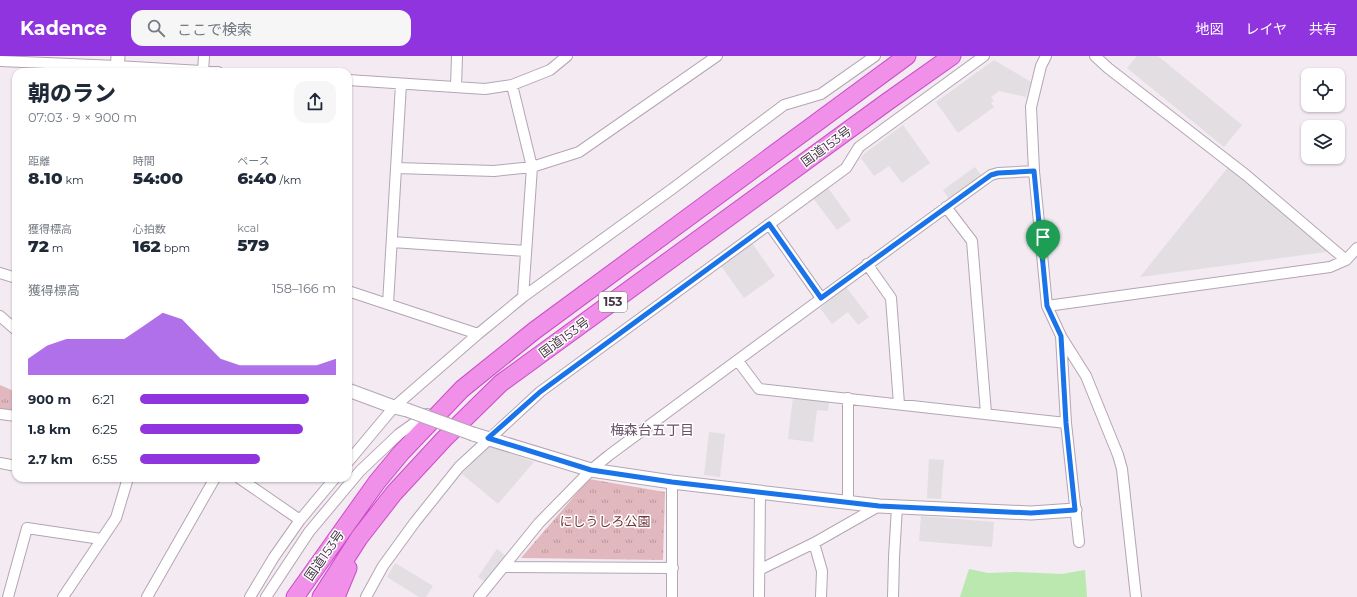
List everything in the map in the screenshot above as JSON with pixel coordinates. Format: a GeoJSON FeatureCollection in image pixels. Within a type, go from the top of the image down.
{"type":"FeatureCollection","features":[{"type":"Feature","properties":{"kind":"highway","name":"国道153号"},"geometry":{"type":"LineString","coordinates":[[295,597],[376,482],[401,453],[462,389],[534,331],[907,56]]}},
{"type":"Feature","properties":{"kind":"highway","name":"国道153号"},"geometry":{"type":"LineString","coordinates":[[321,597],[360,538],[394,493],[444,439],[501,383],[952,56]]}},
{"type":"Feature","properties":{"kind":"highway"},"geometry":{"type":"LineString","coordinates":[[336,597],[360,538]]}},
{"type":"Feature","properties":{"kind":"street"},"geometry":{"type":"LineString","coordinates":[[203,68],[204,56]]}},
{"type":"Feature","properties":{"kind":"street"},"geometry":{"type":"LineString","coordinates":[[456,87],[457,56]]}},
{"type":"Feature","properties":{"kind":"street"},"geometry":{"type":"LineString","coordinates":[[352,80],[485,89],[512,85],[550,70],[567,56]]}},
{"type":"Feature","properties":{"kind":"street"},"geometry":{"type":"LineString","coordinates":[[396,168],[494,171],[532,167],[579,152],[717,56]]}},
{"type":"Feature","properties":{"kind":"street"},"geometry":{"type":"LineString","coordinates":[[352,457],[394,407],[522,297],[672,189],[784,105],[821,94],[875,56]]}},
{"type":"Feature","properties":{"kind":"street"},"geometry":{"type":"LineString","coordinates":[[366,597],[383,566],[415,522],[459,467],[488,438],[540,392],[846,168],[859,147],[984,56]]}},
{"type":"Feature","properties":{"kind":"street"},"geometry":{"type":"LineString","coordinates":[[1046,56],[1041,66],[1031,107],[1034,171],[1047,306],[1061,336],[1086,376],[1118,455],[1122,469],[1136,597]]}},
{"type":"Feature","properties":{"kind":"street"},"geometry":{"type":"LineString","coordinates":[[1095,56],[1108,68],[1246,175],[1346,260]]}},
{"type":"Feature","properties":{"kind":"street"},"geometry":{"type":"LineString","coordinates":[[0,61],[21,59],[154,68]]}},
{"type":"Feature","properties":{"kind":"street"},"geometry":{"type":"LineString","coordinates":[[857,69],[876,78]]}},
{"type":"Feature","properties":{"kind":"street"},"geometry":{"type":"LineString","coordinates":[[388,304],[401,84]]}},
{"type":"Feature","properties":{"kind":"street"},"geometry":{"type":"LineString","coordinates":[[512,85],[532,167],[522,297]]}},
{"type":"Feature","properties":{"kind":"street"},"geometry":{"type":"LineString","coordinates":[[887,102],[894,122]]}},
{"type":"Feature","properties":{"kind":"street"},"geometry":{"type":"LineString","coordinates":[[479,597],[538,523],[591,470],[613,452],[738,361],[867,264],[991,175],[998,173],[1034,171]]}},
{"type":"Feature","properties":{"kind":"street"},"geometry":{"type":"LineString","coordinates":[[946,207],[972,241],[986,413]]}},
{"type":"Feature","properties":{"kind":"street"},"geometry":{"type":"LineString","coordinates":[[769,224],[821,298]]}},
{"type":"Feature","properties":{"kind":"street"},"geometry":{"type":"LineString","coordinates":[[392,242],[526,250]]}},
{"type":"Feature","properties":{"kind":"street"},"geometry":{"type":"LineString","coordinates":[[1047,306],[1330,267],[1346,260],[1357,248]]}},
{"type":"Feature","properties":{"kind":"street"},"geometry":{"type":"LineString","coordinates":[[867,264],[891,298],[899,404]]}},
{"type":"Feature","properties":{"kind":"street"},"geometry":{"type":"LineString","coordinates":[[0,273],[12,277]]}},
{"type":"Feature","properties":{"kind":"street"},"geometry":{"type":"LineString","coordinates":[[352,292],[478,334]]}},
{"type":"Feature","properties":{"kind":"street"},"geometry":{"type":"LineString","coordinates":[[0,316],[12,326]]}},
{"type":"Feature","properties":{"kind":"street"},"geometry":{"type":"LineString","coordinates":[[1061,336],[1066,423],[1079,542]]}},
{"type":"Feature","properties":{"kind":"street"},"geometry":{"type":"LineString","coordinates":[[738,361],[759,389],[1066,423]]}},
{"type":"Feature","properties":{"kind":"street"},"geometry":{"type":"LineString","coordinates":[[352,481],[399,434],[462,389]]}},
{"type":"Feature","properties":{"kind":"street"},"geometry":{"type":"LineString","coordinates":[[352,391],[473,434],[591,470],[672,482],[879,506],[1031,513],[1075,510]]}},
{"type":"Feature","properties":{"kind":"street"},"geometry":{"type":"LineString","coordinates":[[848,398],[848,502]]}},
{"type":"Feature","properties":{"kind":"street"},"geometry":{"type":"LineString","coordinates":[[0,414],[12,416]]}},
{"type":"Feature","properties":{"kind":"street"},"geometry":{"type":"LineString","coordinates":[[0,463],[12,465]]}},
{"type":"Feature","properties":{"kind":"street"},"geometry":{"type":"LineString","coordinates":[[63,597],[116,518],[127,482]]}},
{"type":"Feature","properties":{"kind":"street"},"geometry":{"type":"LineString","coordinates":[[147,597],[213,482]]}},
{"type":"Feature","properties":{"kind":"street"},"geometry":{"type":"LineString","coordinates":[[245,482],[300,520]]}},
{"type":"Feature","properties":{"kind":"street"},"geometry":{"type":"LineString","coordinates":[[250,597],[300,520],[332,482]]}},
{"type":"Feature","properties":{"kind":"street"},"geometry":{"type":"LineString","coordinates":[[266,597],[309,532],[351,482]]}},
{"type":"Feature","properties":{"kind":"street"},"geometry":{"type":"LineString","coordinates":[[672,482],[672,597]]}},
{"type":"Feature","properties":{"kind":"street"},"geometry":{"type":"LineString","coordinates":[[759,597],[760,492]]}},
{"type":"Feature","properties":{"kind":"street"},"geometry":{"type":"LineString","coordinates":[[759,570],[814,543],[879,506]]}},
{"type":"Feature","properties":{"kind":"street"},"geometry":{"type":"LineString","coordinates":[[893,597],[897,507]]}},
{"type":"Feature","properties":{"kind":"street"},"geometry":{"type":"LineString","coordinates":[[8,597],[27,528],[101,539]]}},
{"type":"Feature","properties":{"kind":"street"},"geometry":{"type":"LineString","coordinates":[[814,543],[822,571],[821,597]]}},
{"type":"Feature","properties":{"kind":"street"},"geometry":{"type":"LineString","coordinates":[[503,567],[673,568]]}},
{"type":"Feature","properties":{"kind":"green space"},"geometry":{"type":"Polygon","coordinates":[[[0,385],[12,390],[12,410],[0,409],[0,385]]]}},
{"type":"Feature","properties":{"kind":"green space","name":"にしうしろ公園"},"geometry":{"type":"Polygon","coordinates":[[[589,479],[665,492],[663,560],[521,558],[589,479]]]}},
{"type":"Feature","properties":{"kind":"shaded area"},"geometry":{"type":"Polygon","coordinates":[[[1137,56],[1158,56],[1242,125],[1224,147],[1127,68],[1137,56]]]}},
{"type":"Feature","properties":{"kind":"shaded area"},"geometry":{"type":"Polygon","coordinates":[[[994,60],[1031,82],[1026,97],[999,91],[991,97],[994,101],[991,103],[994,107],[958,133],[936,102],[994,60]]]}},
{"type":"Feature","properties":{"kind":"shaded area"},"geometry":{"type":"Polygon","coordinates":[[[903,125],[930,163],[902,183],[889,166],[874,176],[861,158],[865,153],[903,125]]]}},
{"type":"Feature","properties":{"kind":"shaded area"},"geometry":{"type":"Polygon","coordinates":[[[1229,166],[1333,251],[1140,277],[1229,166]]]}},
{"type":"Feature","properties":{"kind":"shaded area"},"geometry":{"type":"Polygon","coordinates":[[[975,167],[981,175],[949,199],[943,190],[975,167]]]}},
{"type":"Feature","properties":{"kind":"shaded area"},"geometry":{"type":"Polygon","coordinates":[[[828,188],[851,220],[837,230],[813,198],[828,188]]]}},
{"type":"Feature","properties":{"kind":"shaded area"},"geometry":{"type":"Polygon","coordinates":[[[752,243],[775,276],[744,298],[721,266],[752,243]]]}},
{"type":"Feature","properties":{"kind":"shaded area"},"geometry":{"type":"Polygon","coordinates":[[[846,287],[869,317],[858,325],[848,312],[832,324],[820,308],[846,287]]]}},
{"type":"Feature","properties":{"kind":"shaded area"},"geometry":{"type":"Polygon","coordinates":[[[793,397],[829,402],[828,411],[817,410],[813,442],[788,439],[793,397]]]}},
{"type":"Feature","properties":{"kind":"shaded area"},"geometry":{"type":"Polygon","coordinates":[[[709,432],[725,434],[720,477],[704,475],[709,432]]]}},
{"type":"Feature","properties":{"kind":"shaded area"},"geometry":{"type":"Polygon","coordinates":[[[492,446],[534,462],[498,504],[462,474],[485,448],[492,446]]]}},
{"type":"Feature","properties":{"kind":"shaded area"},"geometry":{"type":"Polygon","coordinates":[[[929,459],[944,460],[941,499],[927,498],[929,459]]]}},
{"type":"Feature","properties":{"kind":"shaded area"},"geometry":{"type":"Polygon","coordinates":[[[921,516],[994,522],[992,547],[919,541],[921,516]]]}},
{"type":"Feature","properties":{"kind":"shaded area"},"geometry":{"type":"Polygon","coordinates":[[[497,549],[506,556],[487,583],[478,577],[497,549]]]}},
{"type":"Feature","properties":{"kind":"shaded area"},"geometry":{"type":"Polygon","coordinates":[[[395,563],[433,586],[426,597],[419,597],[387,577],[395,563]]]}},
{"type":"Feature","properties":{"kind":"shaded area"},"geometry":{"type":"Polygon","coordinates":[[[969,569],[988,573],[1015,572],[1062,574],[1085,570],[1087,597],[960,597],[969,569]]]}},
{"type":"Feature","properties":{"kind":"district","name":"梅森台五丁目"},"geometry":{"type":"Point","coordinates":[652,430]}},
{"type":"Feature","properties":{"kind":"route"},"geometry":{"type":"LineString","coordinates":[[1034,171],[1043,261],[1047,306],[1061,336],[1066,423],[1075,510],[1031,513],[879,506],[672,482],[591,470],[488,438],[540,392],[769,224],[821,298],[991,175],[998,173],[1034,171]]}}]}
